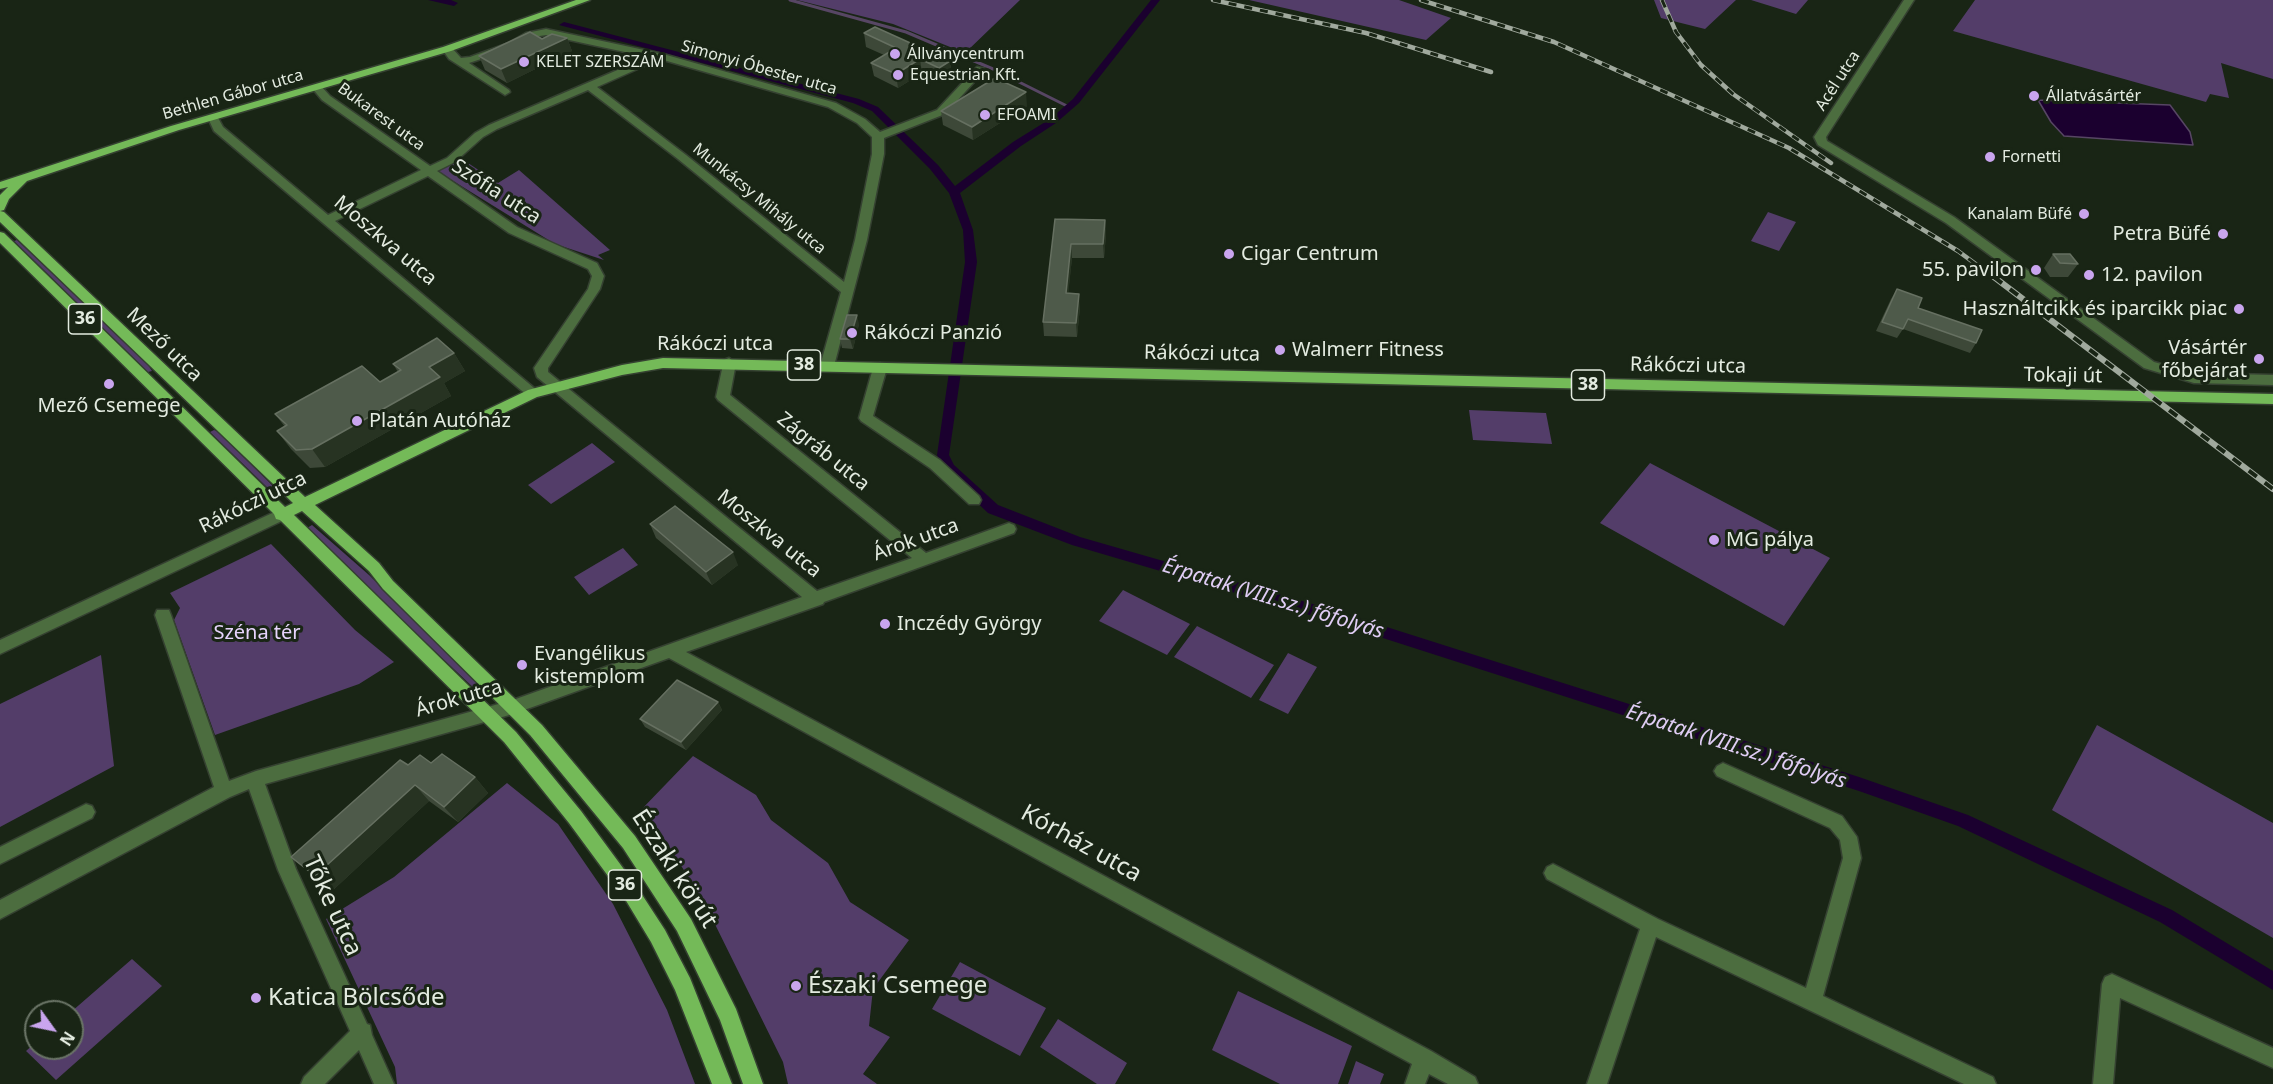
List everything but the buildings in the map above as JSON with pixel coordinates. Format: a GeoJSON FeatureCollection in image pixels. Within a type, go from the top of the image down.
{"type":"FeatureCollection","features":[{"type":"Feature","properties":{"kind":"main road","name":"Bethlen Gábor utca"},"geometry":{"type":"LineString","coordinates":[[0,186],[155,134],[447,49],[585,0]]}},
{"type":"Feature","properties":{"kind":"main road"},"geometry":{"type":"LineString","coordinates":[[0,181],[23,179]]}},
{"type":"Feature","properties":{"kind":"main road"},"geometry":{"type":"LineString","coordinates":[[0,207],[4,198],[23,179]]}},
{"type":"Feature","properties":{"kind":"main road","name":"Mező utca"},"geometry":{"type":"LineString","coordinates":[[0,215],[303,502]]}},
{"type":"Feature","properties":{"kind":"main road","name":"Mező utca"},"geometry":{"type":"LineString","coordinates":[[0,236],[199,430],[281,515]]}},
{"type":"Feature","properties":{"kind":"main road","name":"Rákóczi utca"},"geometry":{"type":"LineString","coordinates":[[281,515],[303,502],[533,393],[663,363],[1851,390]]}},
{"type":"Feature","properties":{"kind":"main road","name":"Tokaji út"},"geometry":{"type":"LineString","coordinates":[[1851,390],[2273,399]]}},
{"type":"Feature","properties":{"kind":"main road","name":"36"},"geometry":{"type":"LineString","coordinates":[[303,502],[374,567],[388,585],[513,707]]}},
{"type":"Feature","properties":{"kind":"main road","name":"36"},"geometry":{"type":"LineString","coordinates":[[281,515],[486,712],[522,751],[575,817],[636,900],[658,936],[683,985],[722,1084]]}},
{"type":"Feature","properties":{"kind":"main road","name":"Északi körút"},"geometry":{"type":"LineString","coordinates":[[513,707],[592,795],[658,884],[708,970],[739,1042],[753,1084]]}},
{"type":"Feature","properties":{"kind":"street","name":"Acél utca"},"geometry":{"type":"LineString","coordinates":[[1909,0],[1820,137],[1822,143],[1950,220],[2149,365],[2194,378],[2273,380]]}},
{"type":"Feature","properties":{"kind":"street","name":"Simonyi Óbester utca"},"geometry":{"type":"LineString","coordinates":[[462,61],[472,60],[530,35],[546,32],[659,56],[832,105],[848,111],[878,136]]}},
{"type":"Feature","properties":{"kind":"street"},"geometry":{"type":"LineString","coordinates":[[447,49],[453,57],[505,92]]}},
{"type":"Feature","properties":{"kind":"street"},"geometry":{"type":"LineString","coordinates":[[328,220],[450,160],[479,135],[493,127],[659,56]]}},
{"type":"Feature","properties":{"kind":"street"},"geometry":{"type":"LineString","coordinates":[[827,366],[861,240],[878,154],[878,136],[940,112],[981,69]]}},
{"type":"Feature","properties":{"kind":"street","name":"Munkácsy Mihály utca"},"geometry":{"type":"LineString","coordinates":[[588,85],[682,157],[847,291]]}},
{"type":"Feature","properties":{"kind":"street","name":"Bukarest utca"},"geometry":{"type":"LineString","coordinates":[[316,88],[326,98],[429,171]]}},
{"type":"Feature","properties":{"kind":"street","name":"Moszkva utca"},"geometry":{"type":"LineString","coordinates":[[213,118],[218,129],[533,393]]}},
{"type":"Feature","properties":{"kind":"street","name":"Szófia utca"},"geometry":{"type":"LineString","coordinates":[[429,171],[513,231],[593,266],[598,276],[594,289],[542,368],[542,374]]}},
{"type":"Feature","properties":{"kind":"street","name":"Zágráb utca"},"geometry":{"type":"LineString","coordinates":[[729,363],[723,397],[925,560]]}},
{"type":"Feature","properties":{"kind":"street"},"geometry":{"type":"LineString","coordinates":[[880,368],[866,418],[935,464],[974,500]]}},
{"type":"Feature","properties":{"kind":"street"},"geometry":{"type":"LineString","coordinates":[[522,382],[542,374],[555,387]]}},
{"type":"Feature","properties":{"kind":"street","name":"Moszkva utca"},"geometry":{"type":"LineString","coordinates":[[555,387],[817,600]]}},
{"type":"Feature","properties":{"kind":"street","name":"Rákóczi utca"},"geometry":{"type":"LineString","coordinates":[[0,647],[281,515]]}},
{"type":"Feature","properties":{"kind":"street","name":"Árok utca"},"geometry":{"type":"LineString","coordinates":[[0,910],[224,791],[256,779],[486,712],[513,707],[669,650],[817,600],[1009,529]]}},
{"type":"Feature","properties":{"kind":"street"},"geometry":{"type":"LineString","coordinates":[[163,615],[224,791]]}},
{"type":"Feature","properties":{"kind":"street","name":"Kórház utca"},"geometry":{"type":"LineString","coordinates":[[669,650],[1424,1058],[1468,1084]]}},
{"type":"Feature","properties":{"kind":"street"},"geometry":{"type":"LineString","coordinates":[[1723,771],[1836,822],[1848,837],[1852,858],[1812,1000]]}},
{"type":"Feature","properties":{"kind":"street","name":"Tőke utca"},"geometry":{"type":"LineString","coordinates":[[256,779],[258,793],[287,870],[363,1032],[384,1084]]}},
{"type":"Feature","properties":{"kind":"street"},"geometry":{"type":"LineString","coordinates":[[0,856],[86,812]]}},
{"type":"Feature","properties":{"kind":"street"},"geometry":{"type":"LineString","coordinates":[[1553,873],[1651,925],[1986,1084]]}},
{"type":"Feature","properties":{"kind":"street"},"geometry":{"type":"LineString","coordinates":[[1597,1084],[1651,925]]}},
{"type":"Feature","properties":{"kind":"street"},"geometry":{"type":"LineString","coordinates":[[2103,1084],[2112,984],[2273,1058]]}},
{"type":"Feature","properties":{"kind":"street"},"geometry":{"type":"LineString","coordinates":[[311,1084],[363,1032]]}},
{"type":"Feature","properties":{"kind":"street"},"geometry":{"type":"LineString","coordinates":[[1415,1084],[1424,1058]]}},
{"type":"Feature","properties":{"kind":"green space"},"geometry":{"type":"Polygon","coordinates":[[[797,0],[1020,0],[965,53],[893,24],[797,0]]]}},
{"type":"Feature","properties":{"kind":"green space"},"geometry":{"type":"Polygon","coordinates":[[[1249,0],[1399,0],[1451,18],[1426,40],[1249,0]]]}},
{"type":"Feature","properties":{"kind":"green space"},"geometry":{"type":"Polygon","coordinates":[[[1654,0],[1736,0],[1705,29],[1661,18],[1654,0]]]}},
{"type":"Feature","properties":{"kind":"green space"},"geometry":{"type":"Polygon","coordinates":[[[1751,0],[1808,0],[1796,14],[1751,0]]]}},
{"type":"Feature","properties":{"kind":"green space"},"geometry":{"type":"Polygon","coordinates":[[[1975,0],[2273,0],[2273,79],[2221,63],[2229,98],[2210,94],[2206,102],[1953,31],[1975,0]]]}},
{"type":"Feature","properties":{"kind":"green space"},"geometry":{"type":"Polygon","coordinates":[[[459,157],[498,183],[519,170],[610,250],[598,255],[604,260],[555,244],[437,171],[459,157]]]}},
{"type":"Feature","properties":{"kind":"green space"},"geometry":{"type":"Polygon","coordinates":[[[1768,212],[1796,222],[1779,251],[1751,241],[1768,212]]]}},
{"type":"Feature","properties":{"kind":"green space"},"geometry":{"type":"Polygon","coordinates":[[[17,240],[147,363],[152,371],[148,372],[14,241],[17,240]]]}},
{"type":"Feature","properties":{"kind":"green space"},"geometry":{"type":"Polygon","coordinates":[[[1469,410],[1546,413],[1552,444],[1473,440],[1469,410]]]}},
{"type":"Feature","properties":{"kind":"green space"},"geometry":{"type":"Polygon","coordinates":[[[214,430],[277,490],[272,492],[210,432],[214,430]]]}},
{"type":"Feature","properties":{"kind":"green space"},"geometry":{"type":"Polygon","coordinates":[[[592,443],[615,462],[551,504],[528,485],[592,443]]]}},
{"type":"Feature","properties":{"kind":"green space","name":"MG pálya"},"geometry":{"type":"Polygon","coordinates":[[[1650,463],[1830,558],[1784,626],[1600,523],[1650,463]]]}},
{"type":"Feature","properties":{"kind":"green space"},"geometry":{"type":"Polygon","coordinates":[[[312,525],[369,575],[480,685],[475,689],[425,642],[307,528],[312,525]]]}},
{"type":"Feature","properties":{"kind":"green space","name":"Széna tér"},"geometry":{"type":"Polygon","coordinates":[[[271,544],[355,630],[394,662],[359,684],[215,735],[174,620],[180,608],[170,593],[271,544]]]}},
{"type":"Feature","properties":{"kind":"green space"},"geometry":{"type":"Polygon","coordinates":[[[623,548],[638,565],[589,595],[574,577],[623,548]]]}},
{"type":"Feature","properties":{"kind":"green space"},"geometry":{"type":"Polygon","coordinates":[[[1123,590],[1190,624],[1167,655],[1099,621],[1123,590]]]}},
{"type":"Feature","properties":{"kind":"green space"},"geometry":{"type":"Polygon","coordinates":[[[1197,626],[1274,665],[1251,698],[1174,657],[1197,626]]]}},
{"type":"Feature","properties":{"kind":"green space"},"geometry":{"type":"Polygon","coordinates":[[[1288,653],[1317,667],[1288,714],[1259,700],[1288,653]]]}},
{"type":"Feature","properties":{"kind":"green space"},"geometry":{"type":"Polygon","coordinates":[[[101,655],[114,766],[0,827],[0,704],[101,655]]]}},
{"type":"Feature","properties":{"kind":"green space"},"geometry":{"type":"Polygon","coordinates":[[[2097,725],[2273,823],[2273,938],[2052,810],[2097,725]]]}},
{"type":"Feature","properties":{"kind":"green space"},"geometry":{"type":"Polygon","coordinates":[[[693,756],[756,795],[771,820],[828,863],[850,902],[909,940],[873,989],[869,1026],[890,1037],[863,1074],[877,1084],[788,1084],[783,1062],[704,902],[663,837],[639,812],[693,756]]]}},
{"type":"Feature","properties":{"kind":"green space"},"geometry":{"type":"Polygon","coordinates":[[[507,783],[558,824],[613,904],[667,1010],[695,1084],[397,1084],[395,1067],[326,919],[394,877],[507,783]]]}},
{"type":"Feature","properties":{"kind":"green space"},"geometry":{"type":"Polygon","coordinates":[[[132,959],[162,986],[84,1055],[84,1001],[132,959]]]}},
{"type":"Feature","properties":{"kind":"green space"},"geometry":{"type":"Polygon","coordinates":[[[960,962],[1046,1008],[1020,1056],[932,1009],[960,962]]]}},
{"type":"Feature","properties":{"kind":"green space"},"geometry":{"type":"Polygon","coordinates":[[[1238,991],[1352,1046],[1338,1084],[1280,1084],[1212,1050],[1238,991]]]}},
{"type":"Feature","properties":{"kind":"green space"},"geometry":{"type":"Polygon","coordinates":[[[1058,1019],[1127,1063],[1115,1084],[1097,1084],[1040,1047],[1058,1019]]]}},
{"type":"Feature","properties":{"kind":"green space"},"geometry":{"type":"Polygon","coordinates":[[[35,1060],[79,1060],[56,1080],[35,1060]]]}},
{"type":"Feature","properties":{"kind":"green space"},"geometry":{"type":"Polygon","coordinates":[[[1356,1061],[1384,1074],[1380,1084],[1348,1084],[1356,1061]]]}},
{"type":"Feature","properties":{"kind":"shaded area"},"geometry":{"type":"Polygon","coordinates":[[[2038,100],[2170,105],[2190,132],[2193,145],[2064,136],[2051,122],[2038,100]]]}},
{"type":"Feature","properties":{"kind":"waterway","name":"Érpatak (VIII.sz.) főfolyás"},"geometry":{"type":"LineString","coordinates":[[432,0],[454,3]]}},
{"type":"Feature","properties":{"kind":"waterway"},"geometry":{"type":"LineString","coordinates":[[790,0],[906,32],[993,69],[1069,107]]}},
{"type":"Feature","properties":{"kind":"waterway"},"geometry":{"type":"LineString","coordinates":[[954,192],[1017,144],[1053,121],[1076,101],[1156,0]]}},
{"type":"Feature","properties":{"kind":"waterway","name":"Érpatak (VIII.sz.) főfolyás"},"geometry":{"type":"LineString","coordinates":[[564,25],[856,101],[875,109],[934,167],[954,192]]}},
{"type":"Feature","properties":{"kind":"waterway","name":"Érpatak (VIII.sz.) főfolyás"},"geometry":{"type":"LineString","coordinates":[[954,192],[968,230],[971,262],[943,455],[949,468],[993,509],[1077,541],[1330,615],[1859,784],[1962,820],[2166,916],[2273,981]]}},
{"type":"Feature","properties":{"kind":"railway"},"geometry":{"type":"LineString","coordinates":[[1213,0],[1366,33],[1491,72]]}},
{"type":"Feature","properties":{"kind":"railway"},"geometry":{"type":"LineString","coordinates":[[1421,0],[1554,42],[1789,148],[1958,251],[1996,279]]}},
{"type":"Feature","properties":{"kind":"railway"},"geometry":{"type":"LineString","coordinates":[[1662,0],[1676,32],[1701,65],[1733,94],[1831,163]]}},
{"type":"Feature","properties":{"kind":"railway"},"geometry":{"type":"LineString","coordinates":[[1994,277],[2273,489]]}},
{"type":"Feature","properties":{"kind":"place","name":"Állványcentrum"},"geometry":{"type":"Point","coordinates":[895,54]}},
{"type":"Feature","properties":{"kind":"place","name":"KELET SZERSZÁM"},"geometry":{"type":"Point","coordinates":[524,62]}},
{"type":"Feature","properties":{"kind":"place","name":"Equestrian Kft."},"geometry":{"type":"Point","coordinates":[898,75]}},
{"type":"Feature","properties":{"kind":"place","name":"Állatvásártér"},"geometry":{"type":"Point","coordinates":[2034,96]}},
{"type":"Feature","properties":{"kind":"place","name":"EFOAMI"},"geometry":{"type":"Point","coordinates":[985,115]}},
{"type":"Feature","properties":{"kind":"place","name":"Fornetti"},"geometry":{"type":"Point","coordinates":[1990,157]}},
{"type":"Feature","properties":{"kind":"place","name":"Kanalam Büfé"},"geometry":{"type":"Point","coordinates":[2084,214]}},
{"type":"Feature","properties":{"kind":"place","name":"Petra Büfé"},"geometry":{"type":"Point","coordinates":[2223,234]}},
{"type":"Feature","properties":{"kind":"place","name":"Cigar Centrum"},"geometry":{"type":"Point","coordinates":[1229,254]}},
{"type":"Feature","properties":{"kind":"place","name":"55. pavilon"},"geometry":{"type":"Point","coordinates":[2036,270]}},
{"type":"Feature","properties":{"kind":"place","name":"12. pavilon"},"geometry":{"type":"Point","coordinates":[2089,275]}},
{"type":"Feature","properties":{"kind":"place","name":"Használtcikk és iparcikk piac"},"geometry":{"type":"Point","coordinates":[2239,309]}},
{"type":"Feature","properties":{"kind":"place","name":"Rákóczi Panzió"},"geometry":{"type":"Point","coordinates":[852,333]}},
{"type":"Feature","properties":{"kind":"place","name":"Walmerr Fitness"},"geometry":{"type":"Point","coordinates":[1280,350]}},
{"type":"Feature","properties":{"kind":"place","name":"Vásártér főbejárat"},"geometry":{"type":"Point","coordinates":[2259,359]}},
{"type":"Feature","properties":{"kind":"place","name":"Mező Csemege"},"geometry":{"type":"Point","coordinates":[109,384]}},
{"type":"Feature","properties":{"kind":"place","name":"Platán Autóház"},"geometry":{"type":"Point","coordinates":[357,421]}},
{"type":"Feature","properties":{"kind":"place","name":"MG pálya"},"geometry":{"type":"Point","coordinates":[1714,540]}},
{"type":"Feature","properties":{"kind":"place","name":"Inczédy György"},"geometry":{"type":"Point","coordinates":[885,624]}},
{"type":"Feature","properties":{"kind":"place","name":"Evangélikus kistemplom"},"geometry":{"type":"Point","coordinates":[522,665]}},
{"type":"Feature","properties":{"kind":"place","name":"Északi Csemege"},"geometry":{"type":"Point","coordinates":[796,986]}},
{"type":"Feature","properties":{"kind":"place","name":"Katica Bölcsőde"},"geometry":{"type":"Point","coordinates":[256,998]}}]}
